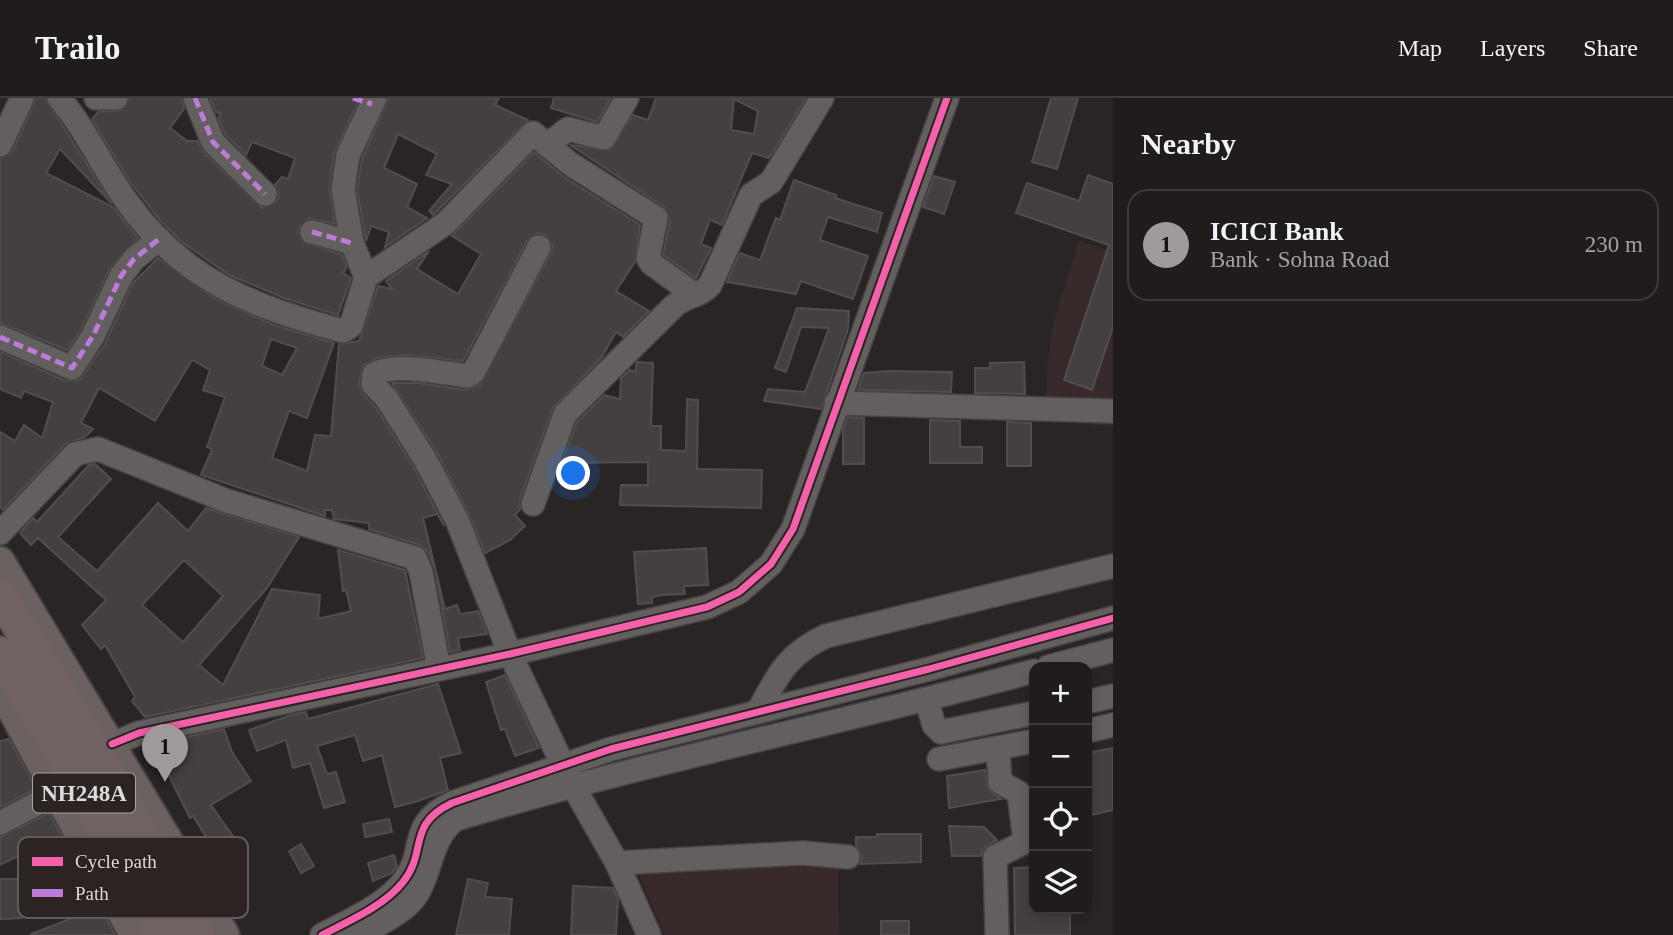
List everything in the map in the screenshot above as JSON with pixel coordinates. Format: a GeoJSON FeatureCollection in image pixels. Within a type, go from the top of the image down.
{"type":"FeatureCollection","features":[{"type":"Feature","properties":{"kind":"highway","name":"NH248A"},"geometry":{"type":"LineString","coordinates":[[0,595],[92,745],[143,837]]}},
{"type":"Feature","properties":{"kind":"highway","name":"NH248A"},"geometry":{"type":"LineString","coordinates":[[0,653],[108,837]]}},
{"type":"Feature","properties":{"kind":"highway","name":"NH248A"},"geometry":{"type":"LineString","coordinates":[[154,918],[163,935]]}},
{"type":"Feature","properties":{"kind":"highway","name":"NH248A"},"geometry":{"type":"LineString","coordinates":[[189,918],[198,935]]}},
{"type":"Feature","properties":{"kind":"main road"},"geometry":{"type":"LineString","coordinates":[[0,561],[167,837]]}},
{"type":"Feature","properties":{"kind":"main road"},"geometry":{"type":"LineString","coordinates":[[0,688],[80,837]]}},
{"type":"Feature","properties":{"kind":"main road"},"geometry":{"type":"LineString","coordinates":[[125,918],[134,935]]}},
{"type":"Feature","properties":{"kind":"main road"},"geometry":{"type":"LineString","coordinates":[[215,918],[225,935]]}},
{"type":"Feature","properties":{"kind":"street"},"geometry":{"type":"LineString","coordinates":[[0,145],[22,98]]}},
{"type":"Feature","properties":{"kind":"street"},"geometry":{"type":"LineString","coordinates":[[59,98],[126,202],[159,239],[203,277],[234,296],[285,315],[343,331],[351,326],[366,277],[446,223],[533,133],[616,195],[656,218],[648,258],[652,264],[694,294]]}},
{"type":"Feature","properties":{"kind":"street"},"geometry":{"type":"LineString","coordinates":[[96,98],[116,98]]}},
{"type":"Feature","properties":{"kind":"street"},"geometry":{"type":"LineString","coordinates":[[195,98],[213,142],[265,194]]}},
{"type":"Feature","properties":{"kind":"street"},"geometry":{"type":"LineString","coordinates":[[547,145],[568,129],[604,138],[627,98]]}},
{"type":"Feature","properties":{"kind":"street"},"geometry":{"type":"LineString","coordinates":[[533,504],[565,414],[674,306],[705,291],[710,285],[748,199],[771,183],[822,98]]}},
{"type":"Feature","properties":{"kind":"street"},"geometry":{"type":"LineString","coordinates":[[112,744],[139,733],[510,654],[706,607],[739,592],[771,564],[793,529],[947,98]]}},
{"type":"Feature","properties":{"kind":"street"},"geometry":{"type":"LineString","coordinates":[[366,277],[352,243],[343,189],[348,155],[367,100]]}},
{"type":"Feature","properties":{"kind":"street"},"geometry":{"type":"LineString","coordinates":[[312,232],[352,243]]}},
{"type":"Feature","properties":{"kind":"street"},"geometry":{"type":"LineString","coordinates":[[0,337],[72,368],[93,336],[121,276],[134,259],[159,239]]}},
{"type":"Feature","properties":{"kind":"street"},"geometry":{"type":"LineString","coordinates":[[539,247],[473,373],[467,376],[421,370],[381,371],[374,374],[373,384],[387,399],[426,461],[457,520],[510,654],[569,775],[617,863],[649,935]]}},
{"type":"Feature","properties":{"kind":"street"},"geometry":{"type":"LineString","coordinates":[[836,403],[1113,411]]}},
{"type":"Feature","properties":{"kind":"street"},"geometry":{"type":"LineString","coordinates":[[0,533],[75,454],[98,449],[227,501],[415,558],[421,572],[439,669]]}},
{"type":"Feature","properties":{"kind":"street"},"geometry":{"type":"LineString","coordinates":[[758,712],[786,663],[796,653],[825,636],[1113,566]]}},
{"type":"Feature","properties":{"kind":"street"},"geometry":{"type":"LineString","coordinates":[[359,935],[393,926],[415,897],[442,829],[456,818],[569,775],[611,749],[1113,618]]}},
{"type":"Feature","properties":{"kind":"street"},"geometry":{"type":"LineString","coordinates":[[1067,662],[1113,650]]}},
{"type":"Feature","properties":{"kind":"street"},"geometry":{"type":"LineString","coordinates":[[322,935],[370,908],[393,892],[405,879],[425,822],[436,811],[569,775],[926,699],[1029,672]]}},
{"type":"Feature","properties":{"kind":"street"},"geometry":{"type":"LineString","coordinates":[[1092,701],[1113,696]]}},
{"type":"Feature","properties":{"kind":"street"},"geometry":{"type":"LineString","coordinates":[[926,699],[934,725],[941,732],[1029,714]]}},
{"type":"Feature","properties":{"kind":"street"},"geometry":{"type":"LineString","coordinates":[[1092,730],[1113,726]]}},
{"type":"Feature","properties":{"kind":"street"},"geometry":{"type":"LineString","coordinates":[[939,759],[1029,742]]}},
{"type":"Feature","properties":{"kind":"street"},"geometry":{"type":"LineString","coordinates":[[997,935],[995,857],[1025,842],[1019,793],[1000,782],[998,748]]}},
{"type":"Feature","properties":{"kind":"street"},"geometry":{"type":"LineString","coordinates":[[0,823],[56,794]]}},
{"type":"Feature","properties":{"kind":"street"},"geometry":{"type":"LineString","coordinates":[[617,863],[803,853],[848,857]]}},
{"type":"Feature","properties":{"kind":"shaded area"},"geometry":{"type":"Polygon","coordinates":[[[1079,241],[1113,252],[1113,426],[1091,425],[1091,406],[1046,405],[1047,366],[1054,320],[1079,241]]]}},
{"type":"Feature","properties":{"kind":"shaded area"},"geometry":{"type":"Polygon","coordinates":[[[838,866],[839,935],[664,935],[637,870],[838,866]]]}},
{"type":"Feature","properties":{"kind":"building"},"geometry":{"type":"Polygon","coordinates":[[[36,98],[45,98],[112,204],[60,149],[46,173],[113,207],[138,238],[110,268],[81,329],[67,350],[0,323],[0,159],[13,151],[36,98]]]}},
{"type":"Feature","properties":{"kind":"building"},"geometry":{"type":"Polygon","coordinates":[[[130,98],[181,98],[184,109],[170,128],[187,141],[198,141],[203,152],[262,208],[275,203],[279,197],[275,185],[282,177],[288,179],[295,158],[252,142],[246,155],[225,134],[218,118],[221,114],[216,112],[210,98],[360,98],[334,153],[329,187],[335,224],[309,218],[298,229],[303,242],[342,255],[347,267],[343,273],[351,278],[338,315],[284,298],[229,275],[182,242],[160,220],[130,182],[92,119],[98,112],[122,110],[130,98]]]}},
{"type":"Feature","properties":{"kind":"building"},"geometry":{"type":"Polygon","coordinates":[[[389,98],[499,98],[495,105],[528,120],[433,215],[429,211],[452,184],[426,175],[437,154],[398,134],[384,168],[417,184],[407,207],[427,218],[385,247],[389,232],[371,226],[366,241],[357,189],[362,159],[389,98]]]}},
{"type":"Feature","properties":{"kind":"building"},"geometry":{"type":"Polygon","coordinates":[[[554,98],[611,98],[597,122],[551,108],[554,98]]]}},
{"type":"Feature","properties":{"kind":"building"},"geometry":{"type":"Polygon","coordinates":[[[656,98],[806,98],[769,158],[752,153],[722,225],[710,220],[701,244],[711,248],[696,278],[663,255],[670,220],[664,207],[570,145],[610,150],[633,115],[648,120],[656,98]],[[734,99],[731,130],[754,134],[758,111],[734,99]]]}},
{"type":"Feature","properties":{"kind":"building"},"geometry":{"type":"Polygon","coordinates":[[[1051,98],[1078,98],[1057,169],[1032,162],[1051,98]]]}},
{"type":"Feature","properties":{"kind":"building"},"geometry":{"type":"Polygon","coordinates":[[[534,152],[561,175],[640,225],[635,262],[616,291],[649,311],[623,337],[616,332],[602,357],[552,409],[520,499],[520,509],[515,515],[525,526],[510,540],[485,553],[469,514],[438,454],[392,383],[419,383],[465,390],[480,385],[551,253],[553,246],[546,235],[538,233],[527,241],[463,361],[408,355],[381,357],[363,365],[359,383],[362,393],[376,408],[414,468],[438,514],[423,518],[445,609],[457,605],[460,614],[478,611],[487,634],[458,638],[460,650],[450,652],[435,569],[428,552],[420,545],[369,529],[369,523],[334,519],[332,510],[325,510],[325,516],[201,475],[212,449],[207,447],[225,397],[203,390],[210,370],[192,360],[155,421],[99,388],[81,423],[93,429],[85,437],[65,444],[3,510],[0,507],[0,432],[15,441],[24,425],[42,438],[53,402],[24,391],[21,398],[0,389],[0,352],[66,381],[80,380],[105,344],[133,283],[158,258],[217,300],[274,325],[334,343],[307,418],[289,411],[272,458],[307,471],[315,435],[331,436],[339,344],[359,341],[378,286],[392,289],[386,281],[429,251],[417,269],[458,294],[481,254],[452,236],[534,152]],[[271,339],[262,366],[282,375],[297,348],[271,339]]]}},
{"type":"Feature","properties":{"kind":"building"},"geometry":{"type":"Polygon","coordinates":[[[1088,175],[1113,184],[1113,327],[1092,390],[1064,380],[1109,245],[1016,213],[1027,183],[1079,201],[1088,175]]]}},
{"type":"Feature","properties":{"kind":"building"},"geometry":{"type":"Polygon","coordinates":[[[934,176],[955,182],[944,214],[923,207],[934,176]]]}},
{"type":"Feature","properties":{"kind":"building"},"geometry":{"type":"Polygon","coordinates":[[[794,180],[836,195],[835,198],[882,213],[877,232],[828,217],[820,240],[868,256],[853,299],[801,281],[796,294],[727,282],[740,253],[760,260],[776,218],[780,220],[794,180]]]}},
{"type":"Feature","properties":{"kind":"building"},"geometry":{"type":"Polygon","coordinates":[[[797,308],[849,311],[848,329],[821,409],[764,401],[768,389],[805,392],[829,328],[801,327],[786,372],[775,368],[797,308]]]}},
{"type":"Feature","properties":{"kind":"building"},"geometry":{"type":"Polygon","coordinates":[[[637,362],[653,363],[651,426],[661,426],[661,450],[686,451],[687,399],[698,400],[697,469],[762,470],[761,508],[620,505],[621,485],[648,485],[648,462],[562,463],[577,422],[604,395],[620,399],[621,378],[630,370],[635,372],[637,362]]]}},
{"type":"Feature","properties":{"kind":"building"},"geometry":{"type":"Polygon","coordinates":[[[1024,362],[1025,394],[975,393],[975,368],[990,368],[990,363],[1024,362]]]}},
{"type":"Feature","properties":{"kind":"building"},"geometry":{"type":"Polygon","coordinates":[[[952,372],[951,392],[858,390],[864,373],[952,372]]]}},
{"type":"Feature","properties":{"kind":"building"},"geometry":{"type":"Polygon","coordinates":[[[848,417],[864,418],[864,464],[843,464],[843,430],[848,417]]]}},
{"type":"Feature","properties":{"kind":"building"},"geometry":{"type":"Polygon","coordinates":[[[930,420],[960,421],[960,447],[982,447],[982,463],[930,463],[930,420]]]}},
{"type":"Feature","properties":{"kind":"building"},"geometry":{"type":"Polygon","coordinates":[[[1007,422],[1031,423],[1031,466],[1007,466],[1007,422]]]}},
{"type":"Feature","properties":{"kind":"building"},"geometry":{"type":"Polygon","coordinates":[[[95,464],[111,479],[58,537],[97,571],[158,503],[188,531],[206,508],[299,537],[267,588],[199,665],[223,685],[272,589],[320,595],[318,619],[351,611],[346,590],[343,591],[338,550],[405,570],[423,658],[145,717],[132,701],[135,697],[105,645],[101,649],[82,625],[106,600],[38,538],[31,545],[20,533],[33,518],[37,522],[89,465],[95,464]],[[184,560],[142,605],[183,642],[223,596],[184,560]]]}},
{"type":"Feature","properties":{"kind":"building"},"geometry":{"type":"Polygon","coordinates":[[[706,548],[708,585],[684,586],[685,594],[652,597],[652,603],[638,604],[634,552],[706,548]]]}},
{"type":"Feature","properties":{"kind":"building"},"geometry":{"type":"Polygon","coordinates":[[[505,675],[539,748],[515,756],[505,729],[501,730],[486,682],[505,675]]]}},
{"type":"Feature","properties":{"kind":"building"},"geometry":{"type":"Polygon","coordinates":[[[438,684],[461,753],[440,758],[448,790],[395,807],[382,755],[363,761],[355,735],[317,746],[327,774],[336,772],[345,802],[324,808],[310,763],[293,768],[286,740],[257,751],[249,730],[291,715],[306,712],[308,719],[438,684]]]}},
{"type":"Feature","properties":{"kind":"building"},"geometry":{"type":"Polygon","coordinates":[[[224,729],[232,752],[251,781],[211,805],[234,837],[206,837],[193,816],[190,818],[153,744],[224,729]]]}},
{"type":"Feature","properties":{"kind":"building"},"geometry":{"type":"Polygon","coordinates":[[[9,739],[36,789],[0,807],[0,741],[9,739]]]}},
{"type":"Feature","properties":{"kind":"building"},"geometry":{"type":"Polygon","coordinates":[[[1113,748],[1113,810],[1092,815],[1092,788],[1092,752],[1113,748]]]}},
{"type":"Feature","properties":{"kind":"building"},"geometry":{"type":"Polygon","coordinates":[[[985,770],[988,789],[1001,799],[949,808],[947,776],[985,770]]]}},
{"type":"Feature","properties":{"kind":"building"},"geometry":{"type":"Polygon","coordinates":[[[49,813],[62,837],[18,837],[18,856],[0,865],[0,837],[49,813]]]}},
{"type":"Feature","properties":{"kind":"building"},"geometry":{"type":"Polygon","coordinates":[[[389,819],[392,832],[365,837],[363,824],[389,819]]]}},
{"type":"Feature","properties":{"kind":"building"},"geometry":{"type":"Polygon","coordinates":[[[949,826],[984,827],[997,840],[983,849],[981,856],[952,856],[949,826]]]}},
{"type":"Feature","properties":{"kind":"building"},"geometry":{"type":"Polygon","coordinates":[[[877,834],[921,834],[921,862],[860,864],[862,858],[856,845],[856,837],[877,837],[877,834]]]}},
{"type":"Feature","properties":{"kind":"building"},"geometry":{"type":"Polygon","coordinates":[[[301,844],[314,866],[301,873],[289,851],[301,844]]]}},
{"type":"Feature","properties":{"kind":"building"},"geometry":{"type":"Polygon","coordinates":[[[394,855],[397,866],[392,873],[373,881],[368,863],[394,855]]]}},
{"type":"Feature","properties":{"kind":"building"},"geometry":{"type":"Polygon","coordinates":[[[1029,867],[1029,914],[1070,914],[1070,935],[1015,935],[1014,868],[1029,867]]]}},
{"type":"Feature","properties":{"kind":"building"},"geometry":{"type":"Polygon","coordinates":[[[0,879],[18,879],[18,918],[22,918],[0,919],[0,879]]]}},
{"type":"Feature","properties":{"kind":"building"},"geometry":{"type":"Polygon","coordinates":[[[468,879],[488,883],[485,897],[512,899],[509,935],[456,935],[468,879]]]}},
{"type":"Feature","properties":{"kind":"building"},"geometry":{"type":"Polygon","coordinates":[[[573,886],[613,888],[618,899],[616,935],[571,935],[573,886]]]}},
{"type":"Feature","properties":{"kind":"building"},"geometry":{"type":"Polygon","coordinates":[[[72,918],[106,918],[115,935],[32,935],[72,918]]]}},
{"type":"Feature","properties":{"kind":"building"},"geometry":{"type":"Polygon","coordinates":[[[881,921],[909,921],[909,935],[881,935],[881,921]]]}},
{"type":"Feature","properties":{"kind":"marked path"},"geometry":{"type":"LineString","coordinates":[[195,98],[213,142],[265,194]]}},
{"type":"Feature","properties":{"kind":"marked path"},"geometry":{"type":"LineString","coordinates":[[353,98],[372,104]]}},
{"type":"Feature","properties":{"kind":"marked path"},"geometry":{"type":"LineString","coordinates":[[312,232],[352,243]]}},
{"type":"Feature","properties":{"kind":"marked path"},"geometry":{"type":"LineString","coordinates":[[0,337],[72,368],[93,336],[121,276],[134,259],[159,239]]}},
{"type":"Feature","properties":{"kind":"cycle path"},"geometry":{"type":"LineString","coordinates":[[112,744],[139,733],[510,654],[707,607],[739,592],[771,564],[793,529],[947,98]]}},
{"type":"Feature","properties":{"kind":"cycle path"},"geometry":{"type":"LineString","coordinates":[[322,935],[365,912],[395,891],[410,871],[428,820],[452,803],[611,749],[929,669],[1113,618]]}},
{"type":"Feature","properties":{"kind":"place","name":"ICICI Bank"},"geometry":{"type":"Point","coordinates":[165,782]}}]}
